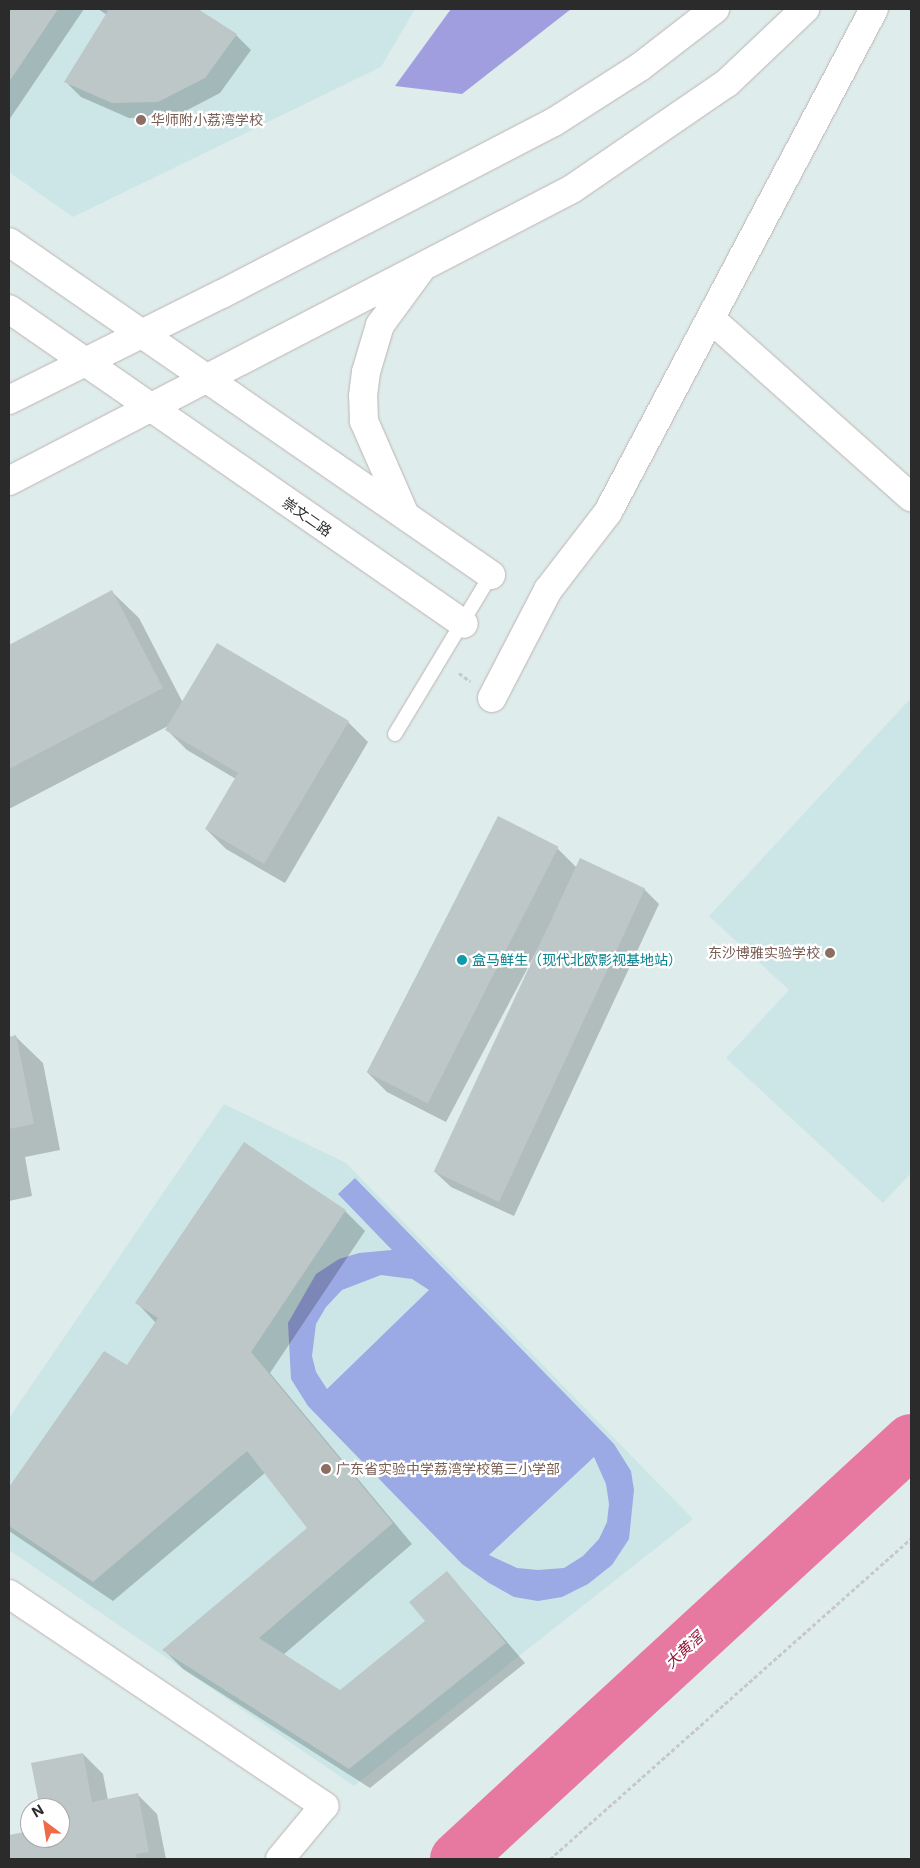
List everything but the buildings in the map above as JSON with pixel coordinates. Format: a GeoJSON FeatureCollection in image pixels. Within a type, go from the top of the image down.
{"type":"FeatureCollection","features":[{"type":"Feature","properties":{"kind":"main road"},"geometry":{"type":"LineString","coordinates":[[9,400],[554,122],[640,67],[715,9]]}},
{"type":"Feature","properties":{"kind":"main road"},"geometry":{"type":"LineString","coordinates":[[9,481],[572,189],[727,83],[805,9]]}},
{"type":"Feature","properties":{"kind":"main road"},"geometry":{"type":"LineString","coordinates":[[492,698],[548,590],[608,512],[874,9]]}},
{"type":"Feature","properties":{"kind":"main road"},"geometry":{"type":"LineString","coordinates":[[9,242],[206,380],[491,575]]}},
{"type":"Feature","properties":{"kind":"main road"},"geometry":{"type":"LineString","coordinates":[[405,515],[364,421],[363,396],[366,372],[380,325],[423,267]]}},
{"type":"Feature","properties":{"kind":"main road","name":"崇文二路"},"geometry":{"type":"LineString","coordinates":[[9,309],[464,624]]}},
{"type":"Feature","properties":{"kind":"main road"},"geometry":{"type":"LineString","coordinates":[[711,319],[911,497]]}},
{"type":"Feature","properties":{"kind":"main road"},"geometry":{"type":"LineString","coordinates":[[9,1594],[324,1806],[280,1859]]}},
{"type":"Feature","properties":{"kind":"lane"},"geometry":{"type":"LineString","coordinates":[[395,734],[464,624],[491,575]]}},
{"type":"Feature","properties":{"kind":"path"},"geometry":{"type":"LineString","coordinates":[[550,1859],[911,1538]]}},
{"type":"Feature","properties":{"kind":"shaded area","name":"华师附小荔湾学校"},"geometry":{"type":"Polygon","coordinates":[[[9,9],[415,9],[381,67],[73,217],[9,172],[9,9]]]}},
{"type":"Feature","properties":{"kind":"shaded area"},"geometry":{"type":"Polygon","coordinates":[[[451,9],[571,9],[462,94],[395,86],[451,9]]]}},
{"type":"Feature","properties":{"kind":"shaded area","name":"东沙博雅实验学校"},"geometry":{"type":"Polygon","coordinates":[[[911,698],[911,1173],[883,1203],[726,1058],[789,990],[709,916],[911,698]]]}},
{"type":"Feature","properties":{"kind":"shaded area","name":"广东省实验中学荔湾学校第三小学部"},"geometry":{"type":"Polygon","coordinates":[[[224,1104],[346,1163],[693,1519],[354,1786],[9,1550],[9,1418],[224,1104]]]}},
{"type":"Feature","properties":{"kind":"shaded area"},"geometry":{"type":"Polygon","coordinates":[[[355,1178],[614,1444],[631,1471],[634,1490],[629,1539],[612,1565],[588,1584],[562,1597],[538,1601],[514,1597],[489,1583],[462,1564],[308,1406],[291,1379],[288,1323],[316,1274],[339,1259],[359,1253],[392,1250],[338,1194],[355,1178]],[[381,1275],[342,1290],[326,1307],[316,1324],[312,1356],[316,1372],[327,1389],[429,1290],[412,1279],[381,1275]],[[594,1457],[489,1555],[517,1568],[538,1570],[564,1568],[583,1556],[599,1539],[607,1522],[609,1504],[606,1484],[594,1457]]]}},
{"type":"Feature","properties":{"kind":"waterway","name":"大黄滘"},"geometry":{"type":"LineString","coordinates":[[457,1859],[911,1441]]}},
{"type":"Feature","properties":{"kind":"place","name":"华师附小荔湾学校"},"geometry":{"type":"Point","coordinates":[141,120]}},
{"type":"Feature","properties":{"kind":"place","name":"东沙博雅实验学校"},"geometry":{"type":"Point","coordinates":[830,953]}},
{"type":"Feature","properties":{"kind":"place","name":"盒马鲜生（现代北欧影视基地站）"},"geometry":{"type":"Point","coordinates":[462,960]}},
{"type":"Feature","properties":{"kind":"place","name":"广东省实验中学荔湾学校第三小学部"},"geometry":{"type":"Point","coordinates":[326,1469]}}]}
